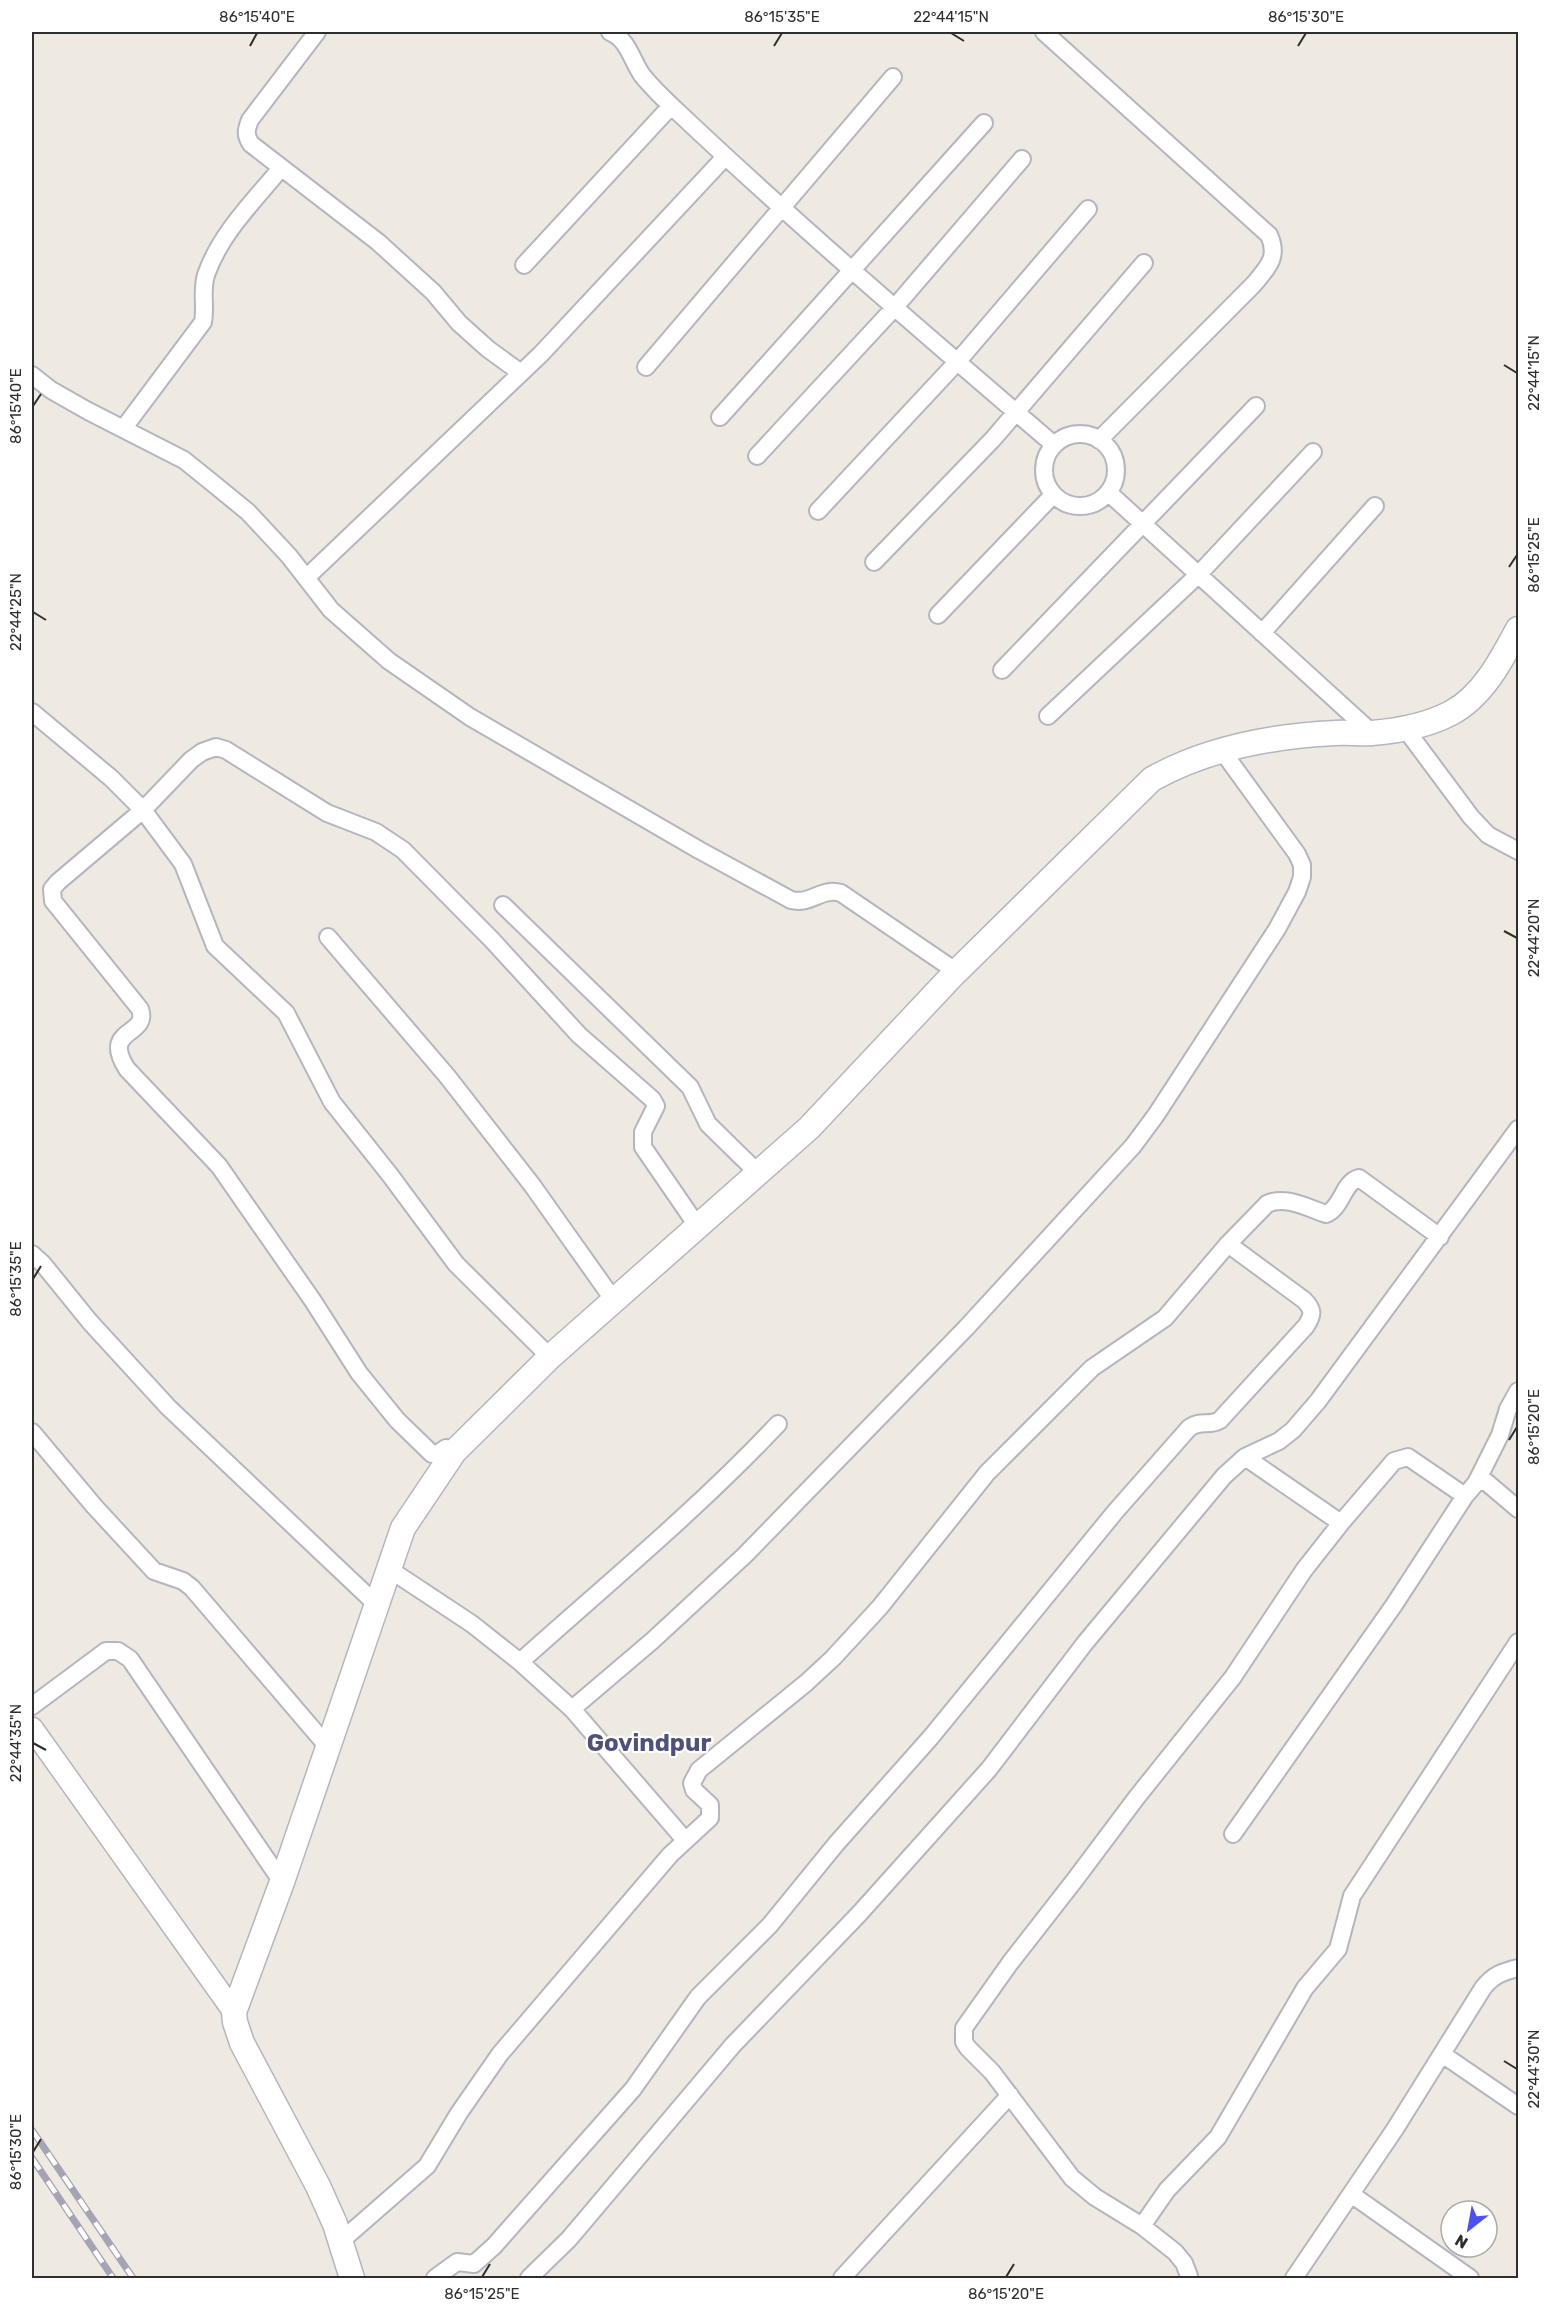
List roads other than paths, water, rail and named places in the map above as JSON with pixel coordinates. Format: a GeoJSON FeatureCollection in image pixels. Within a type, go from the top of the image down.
{"type":"FeatureCollection","features":[{"type":"Feature","properties":{"kind":"main road"},"geometry":{"type":"LineString","coordinates":[[352,2278],[341,2241],[318,2186],[242,2043],[234,2012],[282,1882],[403,1528],[454,1452],[550,1357],[615,1302],[809,1128],[957,972],[1152,779],[1178,765],[1280,738],[1337,732],[1372,733],[1428,722],[1452,712],[1474,695],[1500,662],[1518,629]]}},
{"type":"Feature","properties":{"kind":"street"},"geometry":{"type":"LineString","coordinates":[[317,32],[250,120],[246,132],[251,144],[378,242],[433,292],[459,324],[521,373]]}},
{"type":"Feature","properties":{"kind":"street"},"geometry":{"type":"LineString","coordinates":[[610,32],[621,40],[642,74],[671,106],[798,224],[1053,444]]}},
{"type":"Feature","properties":{"kind":"street"},"geometry":{"type":"LineString","coordinates":[[1044,32],[1269,235],[1274,245],[1271,260],[1254,284],[1099,440]]}},
{"type":"Feature","properties":{"kind":"street"},"geometry":{"type":"LineString","coordinates":[[646,367],[893,78]]}},
{"type":"Feature","properties":{"kind":"street"},"geometry":{"type":"LineString","coordinates":[[524,265],[671,106]]}},
{"type":"Feature","properties":{"kind":"street"},"geometry":{"type":"LineString","coordinates":[[720,417],[984,123]]}},
{"type":"Feature","properties":{"kind":"street"},"geometry":{"type":"LineString","coordinates":[[306,578],[521,373],[725,156]]}},
{"type":"Feature","properties":{"kind":"street"},"geometry":{"type":"LineString","coordinates":[[758,456],[895,307],[1022,159]]}},
{"type":"Feature","properties":{"kind":"street"},"geometry":{"type":"LineString","coordinates":[[123,429],[202,322],[205,309],[203,294],[205,277],[224,238],[281,168]]}},
{"type":"Feature","properties":{"kind":"street"},"geometry":{"type":"LineString","coordinates":[[818,511],[958,361],[1088,209]]}},
{"type":"Feature","properties":{"kind":"street"},"geometry":{"type":"LineString","coordinates":[[874,562],[1017,413],[1144,263]]}},
{"type":"Feature","properties":{"kind":"street"},"geometry":{"type":"LineString","coordinates":[[32,375],[61,395],[184,460],[248,512],[331,610],[389,661],[470,717],[699,850],[791,900],[806,901],[827,891],[841,893],[957,972]]}},
{"type":"Feature","properties":{"kind":"street"},"geometry":{"type":"LineString","coordinates":[[1002,670],[1256,406]]}},
{"type":"Feature","properties":{"kind":"street"},"geometry":{"type":"LineString","coordinates":[[1084,433],[1099,440],[1113,455],[1114,480],[1109,493],[1090,505],[1079,506],[1067,504],[1053,495],[1044,472],[1047,456],[1053,444],[1071,434],[1084,433]]}},
{"type":"Feature","properties":{"kind":"street"},"geometry":{"type":"LineString","coordinates":[[1048,716],[1199,574],[1313,452]]}},
{"type":"Feature","properties":{"kind":"street"},"geometry":{"type":"LineString","coordinates":[[1109,493],[1372,733]]}},
{"type":"Feature","properties":{"kind":"street"},"geometry":{"type":"LineString","coordinates":[[938,615],[1053,495]]}},
{"type":"Feature","properties":{"kind":"street"},"geometry":{"type":"LineString","coordinates":[[1262,633],[1375,506]]}},
{"type":"Feature","properties":{"kind":"street"},"geometry":{"type":"LineString","coordinates":[[32,712],[111,778],[143,810],[183,864],[215,946],[286,1013],[332,1102],[456,1264],[550,1357]]}},
{"type":"Feature","properties":{"kind":"street"},"geometry":{"type":"LineString","coordinates":[[1404,727],[1470,817],[1488,835],[1518,851]]}},
{"type":"Feature","properties":{"kind":"street"},"geometry":{"type":"LineString","coordinates":[[454,1452],[446,1448],[437,1454],[432,1454],[397,1420],[359,1373],[313,1301],[225,1173],[121,1059],[118,1046],[121,1040],[141,1022],[140,1009],[52,901],[52,889],[58,882],[143,810],[191,760],[202,752],[216,747],[241,758],[327,813],[376,832],[403,850],[492,940],[579,1035],[652,1099],[656,1107],[643,1132],[643,1147],[698,1227]]}},
{"type":"Feature","properties":{"kind":"street"},"geometry":{"type":"LineString","coordinates":[[572,1709],[652,1641],[822,1477],[1084,1202],[1133,1146],[1156,1115],[1277,929],[1297,892],[1302,877],[1302,865],[1297,854],[1223,752]]}},
{"type":"Feature","properties":{"kind":"street"},"geometry":{"type":"LineString","coordinates":[[503,905],[690,1087],[708,1124],[758,1173]]}},
{"type":"Feature","properties":{"kind":"street"},"geometry":{"type":"LineString","coordinates":[[328,937],[447,1076],[532,1185],[615,1302]]}},
{"type":"Feature","properties":{"kind":"street"},"geometry":{"type":"LineString","coordinates":[[529,2278],[569,2239],[733,2045],[859,1914],[989,1769],[1099,1626],[1224,1476],[1245,1457],[1280,1441],[1312,1408],[1518,1129]]}},
{"type":"Feature","properties":{"kind":"street"},"geometry":{"type":"LineString","coordinates":[[341,2241],[427,2166],[459,2113],[500,2054],[670,1855],[710,1818],[710,1805],[694,1790],[693,1777],[699,1770],[806,1683],[833,1658],[880,1607],[987,1473],[1092,1368],[1165,1318],[1267,1204],[1288,1201],[1326,1214],[1331,1212],[1356,1178],[1363,1180],[1440,1237]]}},
{"type":"Feature","properties":{"kind":"street"},"geometry":{"type":"LineString","coordinates":[[435,2278],[458,2262],[474,2264],[494,2246],[633,2089],[698,1997],[770,1925],[836,1844],[931,1737],[1115,1512],[1189,1428],[1200,1422],[1215,1423],[1220,1420],[1306,1326],[1312,1317],[1312,1310],[1304,1300],[1228,1245]]}},
{"type":"Feature","properties":{"kind":"street"},"geometry":{"type":"LineString","coordinates":[[32,1254],[43,1264],[90,1323],[168,1407],[377,1605]]}},
{"type":"Feature","properties":{"kind":"street"},"geometry":{"type":"LineString","coordinates":[[1233,1834],[1394,1605],[1465,1496],[1476,1483],[1500,1435],[1508,1409],[1518,1390]]}},
{"type":"Feature","properties":{"kind":"street"},"geometry":{"type":"LineString","coordinates":[[520,1662],[674,1527],[778,1424]]}},
{"type":"Feature","properties":{"kind":"street"},"geometry":{"type":"LineString","coordinates":[[32,1432],[101,1514],[154,1571],[183,1581],[192,1588],[328,1747]]}},
{"type":"Feature","properties":{"kind":"street"},"geometry":{"type":"LineString","coordinates":[[1245,1457],[1341,1523]]}},
{"type":"Feature","properties":{"kind":"street"},"geometry":{"type":"LineString","coordinates":[[1188,2278],[1184,2263],[1175,2252],[1142,2226],[1095,2197],[1072,2178],[1010,2095],[964,2042],[964,2028],[1171,1752],[1226,1686],[1304,1570],[1394,1461],[1400,1458],[1412,1459],[1465,1496]]}},
{"type":"Feature","properties":{"kind":"street"},"geometry":{"type":"LineString","coordinates":[[1476,1483],[1480,1480],[1489,1483],[1518,1509]]}},
{"type":"Feature","properties":{"kind":"street"},"geometry":{"type":"LineString","coordinates":[[389,1569],[472,1624],[520,1662],[572,1709],[684,1840]]}},
{"type":"Feature","properties":{"kind":"street"},"geometry":{"type":"LineString","coordinates":[[1142,2226],[1167,2190],[1218,2137],[1305,1988],[1338,1949],[1352,1896],[1518,1642]]}},
{"type":"Feature","properties":{"kind":"street"},"geometry":{"type":"LineString","coordinates":[[32,1706],[106,1651],[118,1651],[130,1659],[282,1882]]}},
{"type":"Feature","properties":{"kind":"street"},"geometry":{"type":"LineString","coordinates":[[32,1728],[234,2012]]}},
{"type":"Feature","properties":{"kind":"street"},"geometry":{"type":"LineString","coordinates":[[1294,2278],[1491,1977],[1500,1972],[1518,1968]]}},
{"type":"Feature","properties":{"kind":"street"},"geometry":{"type":"LineString","coordinates":[[1442,2054],[1518,2106]]}},
{"type":"Feature","properties":{"kind":"street"},"geometry":{"type":"LineString","coordinates":[[842,2278],[1010,2095]]}},
{"type":"Feature","properties":{"kind":"street"},"geometry":{"type":"LineString","coordinates":[[1351,2194],[1470,2278]]}},
{"type":"Feature","properties":{"kind":"railway"},"geometry":{"type":"LineString","coordinates":[[32,2130],[133,2278]]}},
{"type":"Feature","properties":{"kind":"railway"},"geometry":{"type":"LineString","coordinates":[[32,2158],[113,2278]]}},
{"type":"Feature","properties":{"kind":"district","name":"Govindpur"},"geometry":{"type":"Point","coordinates":[649,1743]}}]}
